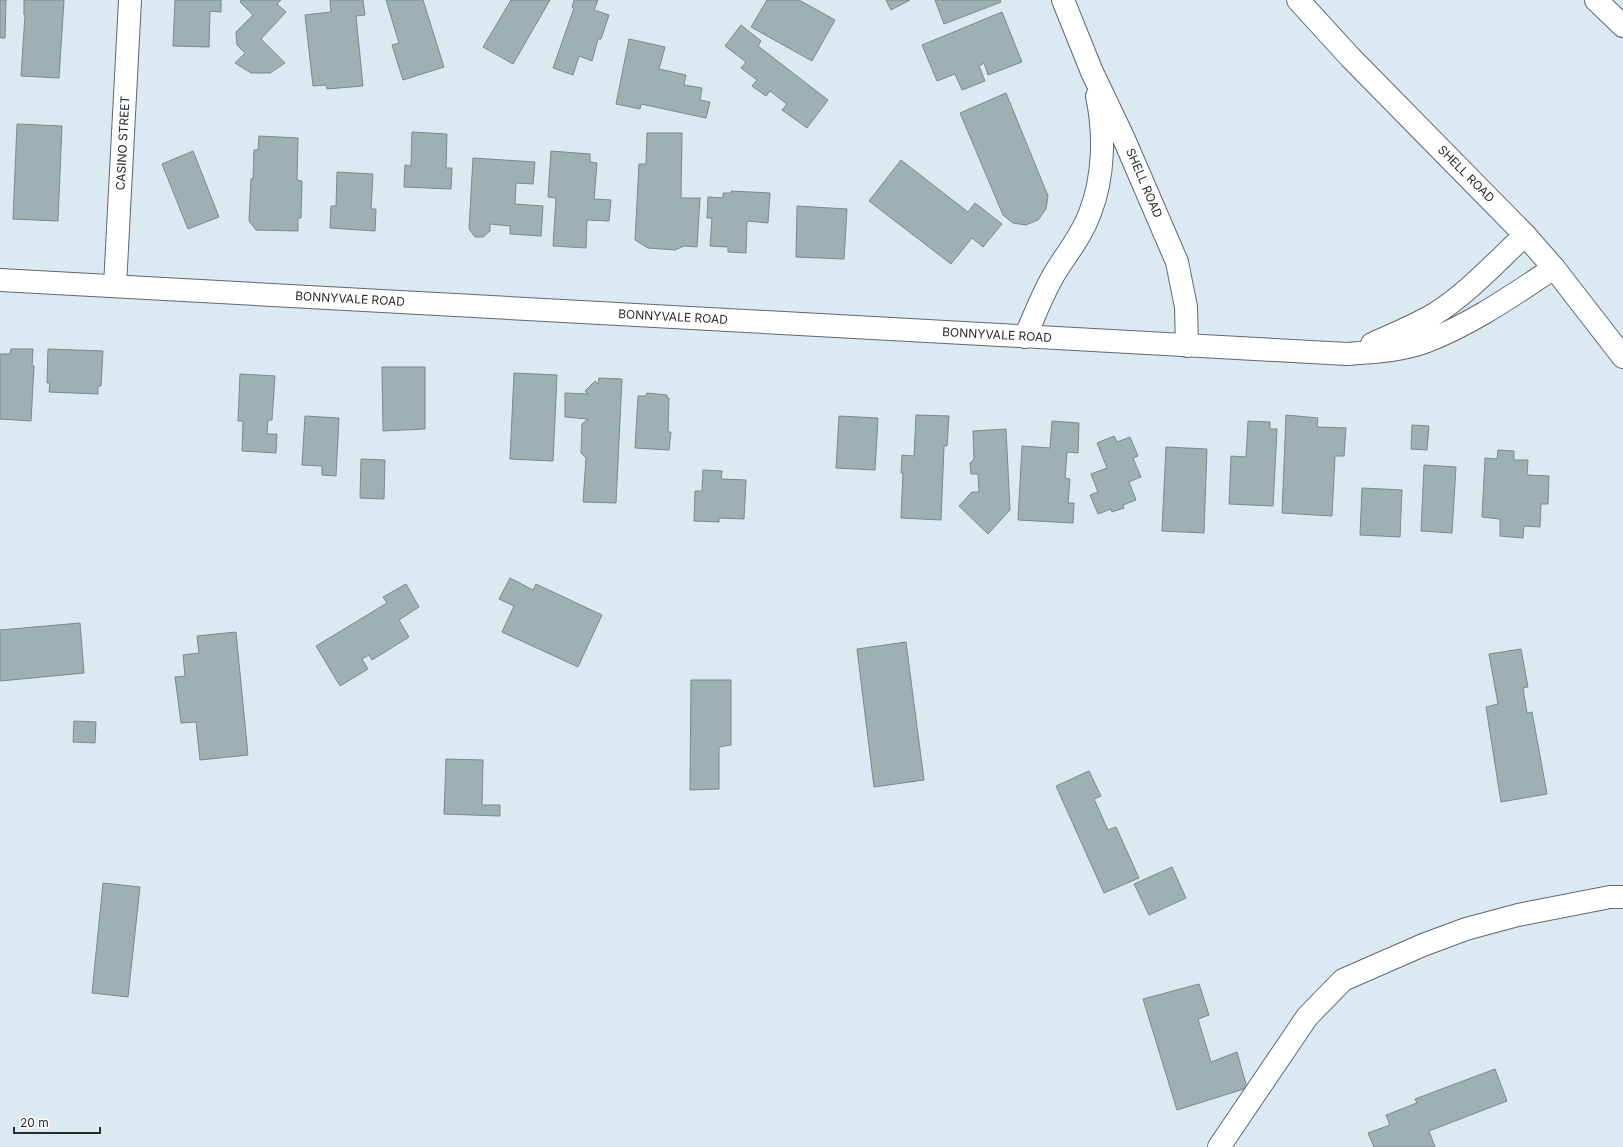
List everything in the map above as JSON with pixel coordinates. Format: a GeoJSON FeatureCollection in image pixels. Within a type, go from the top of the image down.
{"type":"FeatureCollection","features":[{"type":"Feature","properties":{"kind":"street","name":"CASINO STREET"},"geometry":{"type":"LineString","coordinates":[[115,286],[130,0]]}},
{"type":"Feature","properties":{"kind":"street","name":"SHELL ROAD"},"geometry":{"type":"LineString","coordinates":[[1063,0],[1092,72],[1124,138],[1178,262],[1186,307],[1186,346]]}},
{"type":"Feature","properties":{"kind":"street","name":"SHELL ROAD"},"geometry":{"type":"LineString","coordinates":[[1298,0],[1350,57],[1525,234],[1554,268],[1623,357]]}},
{"type":"Feature","properties":{"kind":"street"},"geometry":{"type":"LineString","coordinates":[[1596,0],[1623,26]]}},
{"type":"Feature","properties":{"kind":"street","name":"SHELL ROAD"},"geometry":{"type":"LineString","coordinates":[[1025,337],[1053,277],[1075,243],[1090,213],[1099,180],[1102,144],[1100,107],[1092,72]]}},
{"type":"Feature","properties":{"kind":"street","name":"BONNYVALE ROAD"},"geometry":{"type":"LineString","coordinates":[[1347,354],[1397,333],[1433,314],[1465,290],[1525,234]]}},
{"type":"Feature","properties":{"kind":"street","name":"BONNYVALE ROAD"},"geometry":{"type":"LineString","coordinates":[[0,280],[1347,354],[1383,352],[1424,342],[1465,324],[1501,303],[1554,268]]}},
{"type":"Feature","properties":{"kind":"street"},"geometry":{"type":"LineString","coordinates":[[1219,1147],[1307,1017],[1343,980],[1424,945],[1466,929],[1518,915],[1610,897],[1623,897]]}},
{"type":"Feature","properties":{"kind":"building"},"geometry":{"type":"Polygon","coordinates":[[[0,0],[6,0],[5,38],[0,38],[0,0]]]}},
{"type":"Feature","properties":{"kind":"building"},"geometry":{"type":"Polygon","coordinates":[[[24,0],[64,0],[59,78],[21,76],[25,15],[24,0]]]}},
{"type":"Feature","properties":{"kind":"building"},"geometry":{"type":"Polygon","coordinates":[[[175,0],[221,0],[221,12],[210,11],[209,47],[173,46],[175,0]]]}},
{"type":"Feature","properties":{"kind":"building"},"geometry":{"type":"Polygon","coordinates":[[[241,0],[281,0],[277,4],[286,12],[261,39],[285,63],[270,73],[251,73],[235,63],[245,53],[237,45],[236,32],[253,15],[240,2],[241,0]]]}},
{"type":"Feature","properties":{"kind":"building"},"geometry":{"type":"Polygon","coordinates":[[[330,0],[363,0],[365,15],[356,16],[363,86],[327,89],[326,85],[313,86],[305,15],[331,12],[330,0]]]}},
{"type":"Feature","properties":{"kind":"building"},"geometry":{"type":"Polygon","coordinates":[[[386,0],[423,0],[444,67],[403,80],[392,45],[399,43],[386,0]]]}},
{"type":"Feature","properties":{"kind":"building"},"geometry":{"type":"Polygon","coordinates":[[[511,0],[550,0],[513,64],[483,47],[511,0]]]}},
{"type":"Feature","properties":{"kind":"building"},"geometry":{"type":"Polygon","coordinates":[[[574,0],[598,0],[594,10],[609,15],[601,39],[598,39],[592,61],[579,56],[573,75],[553,68],[574,8],[572,7],[574,0]]]}},
{"type":"Feature","properties":{"kind":"building"},"geometry":{"type":"Polygon","coordinates":[[[767,0],[799,0],[835,20],[812,61],[751,27],[767,0]]]}},
{"type":"Feature","properties":{"kind":"building"},"geometry":{"type":"Polygon","coordinates":[[[886,0],[910,0],[891,10],[886,0]]]}},
{"type":"Feature","properties":{"kind":"building"},"geometry":{"type":"Polygon","coordinates":[[[935,0],[1000,0],[1001,2],[944,24],[935,0]]]}},
{"type":"Feature","properties":{"kind":"building"},"geometry":{"type":"Polygon","coordinates":[[[1002,12],[1022,62],[988,75],[984,63],[979,66],[985,81],[962,90],[955,74],[937,81],[922,45],[1002,12]]]}},
{"type":"Feature","properties":{"kind":"building"},"geometry":{"type":"Polygon","coordinates":[[[741,25],[761,41],[758,46],[828,100],[807,128],[782,110],[787,104],[770,91],[766,96],[752,86],[757,80],[741,68],[746,62],[725,46],[741,25]]]}},
{"type":"Feature","properties":{"kind":"building"},"geometry":{"type":"Polygon","coordinates":[[[629,39],[665,47],[659,69],[686,75],[684,85],[702,88],[700,100],[710,102],[706,118],[641,104],[640,109],[616,104],[629,39]]]}},
{"type":"Feature","properties":{"kind":"building"},"geometry":{"type":"Polygon","coordinates":[[[1006,93],[1048,196],[1046,209],[1038,220],[1026,225],[1013,223],[1003,215],[960,113],[1006,93]]]}},
{"type":"Feature","properties":{"kind":"building"},"geometry":{"type":"Polygon","coordinates":[[[17,124],[62,126],[58,221],[13,219],[17,124]]]}},
{"type":"Feature","properties":{"kind":"building"},"geometry":{"type":"Polygon","coordinates":[[[412,132],[447,134],[446,168],[452,168],[451,189],[404,187],[405,165],[411,166],[412,132]]]}},
{"type":"Feature","properties":{"kind":"building"},"geometry":{"type":"Polygon","coordinates":[[[647,133],[682,133],[681,198],[700,198],[697,247],[684,246],[675,250],[648,248],[635,240],[639,164],[646,164],[647,133]]]}},
{"type":"Feature","properties":{"kind":"building"},"geometry":{"type":"Polygon","coordinates":[[[259,136],[298,138],[297,180],[302,181],[301,218],[298,218],[298,231],[256,230],[249,221],[254,150],[258,150],[259,136]]]}},
{"type":"Feature","properties":{"kind":"building"},"geometry":{"type":"Polygon","coordinates":[[[193,151],[219,217],[188,229],[162,164],[193,151]]]}},
{"type":"Feature","properties":{"kind":"building"},"geometry":{"type":"Polygon","coordinates":[[[551,151],[590,154],[590,162],[597,163],[594,199],[611,200],[609,221],[587,220],[586,248],[553,246],[556,198],[548,197],[551,151]]]}},
{"type":"Feature","properties":{"kind":"building"},"geometry":{"type":"Polygon","coordinates":[[[473,158],[535,162],[533,184],[516,183],[515,204],[543,206],[541,236],[510,234],[510,226],[490,224],[490,231],[483,237],[475,237],[469,229],[473,158]]]}},
{"type":"Feature","properties":{"kind":"building"},"geometry":{"type":"Polygon","coordinates":[[[901,160],[968,212],[975,203],[1002,224],[983,247],[972,238],[951,264],[869,201],[901,160]]]}},
{"type":"Feature","properties":{"kind":"building"},"geometry":{"type":"Polygon","coordinates":[[[337,172],[373,174],[371,209],[376,209],[375,231],[330,228],[331,206],[336,206],[337,172]]]}},
{"type":"Feature","properties":{"kind":"building"},"geometry":{"type":"Polygon","coordinates":[[[731,191],[770,193],[768,223],[747,221],[746,253],[728,252],[728,247],[710,246],[712,218],[707,218],[708,197],[723,198],[723,193],[732,193],[731,191]]]}},
{"type":"Feature","properties":{"kind":"building"},"geometry":{"type":"Polygon","coordinates":[[[797,206],[847,209],[844,259],[796,257],[797,206]]]}},
{"type":"Feature","properties":{"kind":"building"},"geometry":{"type":"Polygon","coordinates":[[[11,349],[33,349],[32,366],[34,366],[31,421],[0,419],[0,354],[10,354],[11,349]]]}},
{"type":"Feature","properties":{"kind":"building"},"geometry":{"type":"Polygon","coordinates":[[[48,349],[103,351],[101,386],[98,386],[98,394],[49,392],[50,383],[47,383],[48,349]]]}},
{"type":"Feature","properties":{"kind":"building"},"geometry":{"type":"Polygon","coordinates":[[[382,367],[425,367],[425,429],[383,431],[382,367]]]}},
{"type":"Feature","properties":{"kind":"building"},"geometry":{"type":"Polygon","coordinates":[[[514,373],[557,375],[553,461],[510,459],[514,373]]]}},
{"type":"Feature","properties":{"kind":"building"},"geometry":{"type":"Polygon","coordinates":[[[240,374],[275,376],[272,420],[268,420],[267,434],[277,434],[276,453],[242,451],[243,421],[238,421],[240,374]]]}},
{"type":"Feature","properties":{"kind":"building"},"geometry":{"type":"Polygon","coordinates":[[[599,378],[622,379],[616,503],[583,502],[586,458],[581,453],[582,424],[588,419],[565,417],[565,393],[588,394],[585,391],[595,381],[598,384],[599,378]]]}},
{"type":"Feature","properties":{"kind":"building"},"geometry":{"type":"Polygon","coordinates":[[[647,393],[667,395],[667,398],[669,398],[668,432],[671,432],[669,450],[635,448],[638,396],[646,396],[647,393]]]}},
{"type":"Feature","properties":{"kind":"building"},"geometry":{"type":"Polygon","coordinates":[[[916,415],[949,416],[947,446],[944,446],[941,520],[901,518],[903,473],[901,473],[902,455],[914,456],[916,415]]]}},
{"type":"Feature","properties":{"kind":"building"},"geometry":{"type":"Polygon","coordinates":[[[1286,415],[1318,418],[1317,427],[1346,428],[1344,456],[1335,456],[1332,516],[1282,513],[1286,415]]]}},
{"type":"Feature","properties":{"kind":"building"},"geometry":{"type":"Polygon","coordinates":[[[305,416],[339,418],[336,476],[322,475],[322,466],[302,465],[305,416]]]}},
{"type":"Feature","properties":{"kind":"building"},"geometry":{"type":"Polygon","coordinates":[[[839,416],[878,418],[875,470],[836,468],[839,416]]]}},
{"type":"Feature","properties":{"kind":"building"},"geometry":{"type":"Polygon","coordinates":[[[1052,421],[1079,423],[1078,453],[1067,452],[1065,478],[1070,479],[1068,503],[1074,503],[1073,523],[1018,520],[1022,446],[1050,448],[1052,421]]]}},
{"type":"Feature","properties":{"kind":"building"},"geometry":{"type":"Polygon","coordinates":[[[1248,421],[1270,422],[1270,429],[1277,429],[1273,506],[1229,504],[1231,456],[1246,457],[1248,421]]]}},
{"type":"Feature","properties":{"kind":"building"},"geometry":{"type":"Polygon","coordinates":[[[1412,425],[1429,426],[1427,450],[1411,449],[1412,425]]]}},
{"type":"Feature","properties":{"kind":"building"},"geometry":{"type":"Polygon","coordinates":[[[1006,429],[1010,510],[988,534],[959,506],[972,492],[979,492],[978,474],[971,474],[970,463],[974,459],[973,431],[1006,429]]]}},
{"type":"Feature","properties":{"kind":"building"},"geometry":{"type":"Polygon","coordinates":[[[1114,436],[1117,442],[1130,437],[1138,456],[1133,458],[1141,477],[1129,482],[1136,500],[1123,505],[1124,508],[1112,512],[1111,509],[1098,514],[1090,495],[1098,492],[1091,474],[1107,468],[1097,443],[1114,436]]]}},
{"type":"Feature","properties":{"kind":"building"},"geometry":{"type":"Polygon","coordinates":[[[1166,447],[1207,449],[1204,533],[1162,531],[1166,447]]]}},
{"type":"Feature","properties":{"kind":"building"},"geometry":{"type":"Polygon","coordinates":[[[1498,450],[1514,451],[1514,460],[1528,460],[1527,475],[1549,476],[1548,504],[1541,504],[1540,527],[1524,526],[1523,538],[1500,536],[1500,519],[1482,517],[1485,458],[1497,459],[1498,450]]]}},
{"type":"Feature","properties":{"kind":"building"},"geometry":{"type":"Polygon","coordinates":[[[361,459],[385,460],[384,499],[360,498],[361,459]]]}},
{"type":"Feature","properties":{"kind":"building"},"geometry":{"type":"Polygon","coordinates":[[[1424,465],[1456,467],[1452,533],[1421,531],[1424,465]]]}},
{"type":"Feature","properties":{"kind":"building"},"geometry":{"type":"Polygon","coordinates":[[[703,470],[722,471],[721,479],[746,480],[744,519],[719,518],[719,522],[694,521],[695,491],[702,491],[703,470]]]}},
{"type":"Feature","properties":{"kind":"building"},"geometry":{"type":"Polygon","coordinates":[[[1362,488],[1402,490],[1400,537],[1360,535],[1362,488]]]}},
{"type":"Feature","properties":{"kind":"building"},"geometry":{"type":"Polygon","coordinates":[[[510,578],[533,590],[536,584],[602,615],[578,667],[502,632],[514,606],[499,599],[510,578]]]}},
{"type":"Feature","properties":{"kind":"building"},"geometry":{"type":"Polygon","coordinates":[[[406,584],[419,607],[399,620],[409,637],[372,660],[369,655],[362,659],[368,669],[340,686],[316,646],[387,603],[383,597],[406,584]]]}},
{"type":"Feature","properties":{"kind":"building"},"geometry":{"type":"Polygon","coordinates":[[[80,623],[84,673],[0,681],[0,630],[80,623]]]}},
{"type":"Feature","properties":{"kind":"building"},"geometry":{"type":"Polygon","coordinates":[[[236,632],[248,755],[200,760],[196,722],[181,723],[175,677],[185,676],[183,655],[199,653],[197,636],[236,632]]]}},
{"type":"Feature","properties":{"kind":"building"},"geometry":{"type":"Polygon","coordinates":[[[906,642],[924,780],[874,787],[857,649],[906,642]]]}},
{"type":"Feature","properties":{"kind":"building"},"geometry":{"type":"Polygon","coordinates":[[[1521,649],[1528,687],[1523,688],[1527,713],[1532,712],[1547,794],[1501,802],[1486,707],[1498,704],[1489,654],[1521,649]]]}},
{"type":"Feature","properties":{"kind":"building"},"geometry":{"type":"Polygon","coordinates":[[[691,680],[731,680],[731,745],[719,747],[719,789],[690,790],[691,680]]]}},
{"type":"Feature","properties":{"kind":"building"},"geometry":{"type":"Polygon","coordinates":[[[74,721],[96,722],[95,743],[73,742],[74,721]]]}},
{"type":"Feature","properties":{"kind":"building"},"geometry":{"type":"Polygon","coordinates":[[[446,759],[483,760],[482,805],[500,805],[500,816],[444,814],[446,759]]]}},
{"type":"Feature","properties":{"kind":"building"},"geometry":{"type":"Polygon","coordinates":[[[1089,771],[1101,796],[1094,799],[1108,830],[1116,827],[1139,878],[1104,893],[1056,786],[1089,771]]]}},
{"type":"Feature","properties":{"kind":"building"},"geometry":{"type":"Polygon","coordinates":[[[1172,867],[1186,898],[1149,915],[1134,884],[1172,867]]]}},
{"type":"Feature","properties":{"kind":"building"},"geometry":{"type":"Polygon","coordinates":[[[103,883],[140,887],[128,997],[92,993],[103,883]]]}},
{"type":"Feature","properties":{"kind":"building"},"geometry":{"type":"Polygon","coordinates":[[[1199,984],[1209,1015],[1198,1019],[1211,1062],[1237,1052],[1247,1088],[1177,1110],[1143,999],[1199,984]]]}},
{"type":"Feature","properties":{"kind":"building"},"geometry":{"type":"Polygon","coordinates":[[[1495,1069],[1507,1101],[1429,1131],[1435,1147],[1374,1147],[1368,1133],[1390,1125],[1386,1115],[1417,1103],[1415,1099],[1495,1069]]]}}]}
